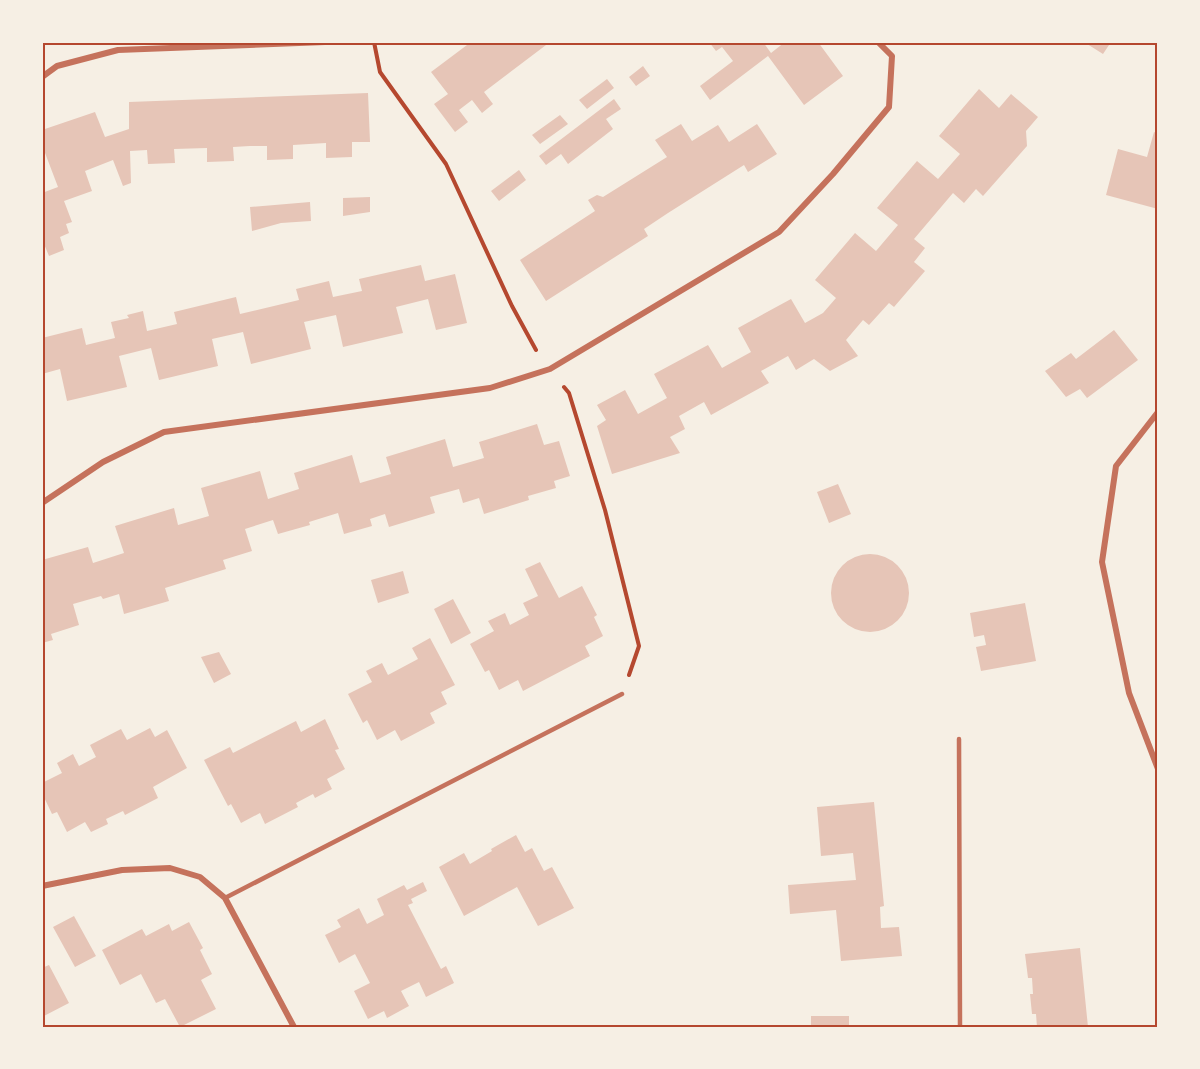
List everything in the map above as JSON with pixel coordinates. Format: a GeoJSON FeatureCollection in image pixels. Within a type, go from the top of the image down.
{"type":"FeatureCollection","features":[{"type":"Feature","properties":{"kind":"street"},"geometry":{"type":"LineString","coordinates":[[42,76],[57,66],[118,50],[325,42]]}},
{"type":"Feature","properties":{"kind":"street"},"geometry":{"type":"LineString","coordinates":[[42,503],[103,462],[164,432],[490,388],[550,369],[779,232],[833,174],[889,107],[892,56],[878,42]]}},
{"type":"Feature","properties":{"kind":"street"},"geometry":{"type":"LineString","coordinates":[[1158,412],[1116,466],[1102,562],[1129,693],[1158,769]]}},
{"type":"Feature","properties":{"kind":"street"},"geometry":{"type":"LineString","coordinates":[[42,886],[122,870],[170,868],[200,877],[225,898],[294,1027]]}},
{"type":"Feature","properties":{"kind":"lane"},"geometry":{"type":"LineString","coordinates":[[225,898],[622,694]]}},
{"type":"Feature","properties":{"kind":"lane"},"geometry":{"type":"LineString","coordinates":[[959,739],[960,1027]]}},
{"type":"Feature","properties":{"kind":"path"},"geometry":{"type":"LineString","coordinates":[[374,42],[380,72],[446,164],[533,346],[569,393],[604,510],[639,646],[622,694]]}},
{"type":"Feature","properties":{"kind":"building"},"geometry":{"type":"Polygon","coordinates":[[[471,42],[550,42],[484,92],[493,104],[482,113],[472,100],[459,110],[468,122],[455,132],[434,104],[448,94],[431,72],[471,42]]]}},
{"type":"Feature","properties":{"kind":"building"},"geometry":{"type":"Polygon","coordinates":[[[709,42],[763,42],[771,53],[785,42],[818,42],[843,76],[804,105],[768,56],[710,100],[700,86],[733,61],[722,47],[716,51],[709,42]]]}},
{"type":"Feature","properties":{"kind":"building"},"geometry":{"type":"Polygon","coordinates":[[[1084,42],[1111,42],[1103,54],[1084,42]]]}},
{"type":"Feature","properties":{"kind":"building"},"geometry":{"type":"Polygon","coordinates":[[[643,66],[650,76],[636,86],[629,77],[643,66]]]}},
{"type":"Feature","properties":{"kind":"building"},"geometry":{"type":"Polygon","coordinates":[[[607,79],[614,88],[587,109],[579,100],[607,79]]]}},
{"type":"Feature","properties":{"kind":"building"},"geometry":{"type":"Polygon","coordinates":[[[979,89],[999,108],[1011,94],[1038,117],[1026,131],[1027,146],[983,196],[976,189],[964,203],[953,193],[914,239],[925,248],[914,262],[925,271],[894,307],[889,303],[869,325],[863,320],[846,340],[858,356],[830,371],[814,359],[796,370],[788,356],[761,371],[769,383],[711,415],[704,402],[679,416],[685,429],[670,437],[680,453],[612,474],[597,426],[606,420],[597,405],[625,390],[638,414],[667,398],[654,374],[708,345],[722,368],[751,352],[738,328],[791,299],[805,323],[823,313],[836,298],[815,280],[855,233],[876,251],[898,225],[877,208],[917,161],[938,179],[960,154],[939,136],[979,89]]]}},
{"type":"Feature","properties":{"kind":"building"},"geometry":{"type":"Polygon","coordinates":[[[368,93],[370,142],[352,142],[352,157],[326,158],[326,143],[293,145],[293,159],[267,160],[267,146],[250,146],[233,147],[234,161],[207,162],[207,148],[174,149],[175,163],[148,164],[147,150],[130,151],[131,183],[123,186],[113,160],[85,171],[92,191],[64,201],[72,222],[66,224],[69,233],[60,237],[64,250],[49,256],[42,244],[42,193],[58,187],[42,145],[42,130],[95,112],[105,137],[129,129],[129,102],[368,93]]]}},
{"type":"Feature","properties":{"kind":"building"},"geometry":{"type":"Polygon","coordinates":[[[614,99],[621,109],[606,119],[613,129],[568,164],[561,154],[546,165],[539,156],[614,99]]]}},
{"type":"Feature","properties":{"kind":"building"},"geometry":{"type":"Polygon","coordinates":[[[560,115],[568,124],[540,144],[532,135],[560,115]]]}},
{"type":"Feature","properties":{"kind":"building"},"geometry":{"type":"Polygon","coordinates":[[[681,124],[692,141],[718,125],[729,142],[757,124],[777,154],[748,172],[744,165],[668,213],[644,229],[648,236],[546,301],[520,260],[595,211],[588,200],[597,195],[603,197],[667,157],[655,140],[681,124]]]}},
{"type":"Feature","properties":{"kind":"building"},"geometry":{"type":"Polygon","coordinates":[[[1154,132],[1158,134],[1158,209],[1106,195],[1118,149],[1147,157],[1154,132]]]}},
{"type":"Feature","properties":{"kind":"building"},"geometry":{"type":"Polygon","coordinates":[[[519,170],[526,180],[499,201],[491,191],[519,170]]]}},
{"type":"Feature","properties":{"kind":"building"},"geometry":{"type":"Polygon","coordinates":[[[370,197],[370,212],[343,216],[343,198],[370,197]]]}},
{"type":"Feature","properties":{"kind":"building"},"geometry":{"type":"Polygon","coordinates":[[[310,202],[311,221],[281,223],[252,231],[250,207],[310,202]]]}},
{"type":"Feature","properties":{"kind":"building"},"geometry":{"type":"Polygon","coordinates":[[[421,265],[425,281],[455,274],[467,323],[436,330],[428,299],[396,307],[403,333],[343,347],[336,315],[304,322],[311,349],[251,364],[243,332],[212,339],[218,366],[159,380],[151,348],[119,356],[127,387],[67,401],[60,369],[42,374],[42,338],[82,328],[86,345],[115,338],[111,322],[129,318],[127,315],[143,311],[147,331],[177,324],[174,312],[236,297],[240,314],[299,300],[296,289],[329,281],[333,297],[362,291],[359,279],[421,265]]]}},
{"type":"Feature","properties":{"kind":"building"},"geometry":{"type":"Polygon","coordinates":[[[1114,330],[1138,360],[1087,398],[1080,389],[1066,397],[1045,371],[1071,353],[1076,359],[1114,330]]]}},
{"type":"Feature","properties":{"kind":"building"},"geometry":{"type":"Polygon","coordinates":[[[537,424],[544,445],[559,441],[570,476],[554,481],[556,488],[528,496],[529,500],[484,514],[479,498],[463,503],[459,489],[430,497],[435,513],[389,527],[385,514],[370,519],[372,526],[344,534],[338,513],[309,522],[310,525],[278,534],[273,520],[245,529],[252,551],[223,560],[226,569],[165,588],[169,601],[124,614],[119,594],[103,599],[101,596],[73,604],[79,625],[51,634],[53,640],[42,643],[42,560],[88,547],[93,563],[124,553],[115,526],[174,508],[178,525],[209,516],[201,488],[260,471],[268,499],[299,489],[294,473],[352,455],[360,483],[391,474],[386,457],[445,439],[453,467],[484,458],[479,442],[537,424]]]}},
{"type":"Feature","properties":{"kind":"building"},"geometry":{"type":"Polygon","coordinates":[[[838,484],[851,514],[829,523],[817,492],[838,484]]]}},
{"type":"Feature","properties":{"kind":"building"},"geometry":{"type":"Polygon","coordinates":[[[862,554],[878,554],[892,560],[903,571],[909,585],[909,601],[903,615],[892,626],[878,632],[862,632],[848,626],[837,615],[831,601],[831,585],[837,571],[848,560],[862,554]]]}},
{"type":"Feature","properties":{"kind":"building"},"geometry":{"type":"Polygon","coordinates":[[[540,562],[559,598],[582,586],[597,615],[594,617],[603,636],[585,646],[590,656],[523,691],[518,680],[499,690],[489,670],[485,672],[470,644],[494,631],[488,621],[505,613],[510,625],[529,615],[523,603],[538,596],[525,569],[540,562]]]}},
{"type":"Feature","properties":{"kind":"building"},"geometry":{"type":"Polygon","coordinates":[[[403,571],[409,593],[378,603],[371,580],[403,571]]]}},
{"type":"Feature","properties":{"kind":"building"},"geometry":{"type":"Polygon","coordinates":[[[453,599],[471,633],[451,644],[434,609],[453,599]]]}},
{"type":"Feature","properties":{"kind":"building"},"geometry":{"type":"Polygon","coordinates":[[[1025,603],[1036,661],[981,671],[976,647],[986,645],[984,635],[974,637],[970,613],[1025,603]]]}},
{"type":"Feature","properties":{"kind":"building"},"geometry":{"type":"Polygon","coordinates":[[[430,638],[455,685],[441,692],[447,704],[430,713],[435,723],[401,741],[395,730],[377,740],[367,720],[363,723],[348,694],[372,682],[366,671],[382,663],[388,675],[418,659],[412,648],[430,638]]]}},
{"type":"Feature","properties":{"kind":"building"},"geometry":{"type":"Polygon","coordinates":[[[219,652],[231,674],[214,683],[201,657],[219,652]]]}},
{"type":"Feature","properties":{"kind":"building"},"geometry":{"type":"Polygon","coordinates":[[[325,719],[339,749],[335,750],[345,769],[327,779],[332,789],[315,798],[313,794],[296,803],[298,807],[265,824],[260,813],[241,823],[231,804],[228,806],[204,760],[230,747],[233,753],[296,721],[301,732],[325,719]]]}},
{"type":"Feature","properties":{"kind":"building"},"geometry":{"type":"Polygon","coordinates":[[[150,728],[155,737],[167,730],[187,768],[153,787],[158,798],[125,815],[123,811],[106,819],[108,824],[91,832],[85,822],[67,832],[57,812],[52,814],[42,793],[42,783],[62,773],[57,763],[73,754],[79,766],[96,757],[90,745],[121,729],[127,740],[150,728]]]}},
{"type":"Feature","properties":{"kind":"building"},"geometry":{"type":"Polygon","coordinates":[[[874,802],[884,906],[880,907],[881,928],[899,927],[902,956],[841,961],[836,910],[790,914],[788,885],[856,880],[853,853],[821,856],[817,807],[874,802]]]}},
{"type":"Feature","properties":{"kind":"building"},"geometry":{"type":"Polygon","coordinates":[[[516,835],[525,852],[532,848],[544,871],[552,867],[574,908],[538,926],[517,887],[464,916],[439,867],[464,853],[470,864],[516,835]]]}},
{"type":"Feature","properties":{"kind":"building"},"geometry":{"type":"Polygon","coordinates":[[[423,882],[427,891],[411,899],[413,903],[408,905],[441,969],[446,966],[454,983],[426,997],[419,982],[401,991],[409,1006],[387,1018],[384,1011],[368,1019],[354,991],[370,983],[355,954],[339,963],[325,935],[341,927],[337,920],[359,908],[367,924],[384,915],[377,899],[404,885],[407,890],[423,882]]]}},
{"type":"Feature","properties":{"kind":"building"},"geometry":{"type":"Polygon","coordinates":[[[74,916],[96,956],[75,967],[53,927],[74,916]]]}},
{"type":"Feature","properties":{"kind":"building"},"geometry":{"type":"Polygon","coordinates":[[[189,922],[203,948],[200,950],[212,974],[201,980],[216,1009],[180,1027],[165,999],[156,1003],[141,974],[120,985],[102,950],[142,929],[146,936],[169,924],[172,931],[189,922]]]}},
{"type":"Feature","properties":{"kind":"building"},"geometry":{"type":"Polygon","coordinates":[[[1080,948],[1088,1027],[1037,1027],[1036,1014],[1032,1014],[1030,994],[1033,994],[1032,978],[1028,978],[1025,954],[1080,948]]]}},
{"type":"Feature","properties":{"kind":"building"},"geometry":{"type":"Polygon","coordinates":[[[49,965],[69,1003],[42,1017],[42,968],[49,965]]]}},
{"type":"Feature","properties":{"kind":"building"},"geometry":{"type":"Polygon","coordinates":[[[811,1016],[849,1016],[849,1027],[811,1027],[811,1016]]]}}]}
